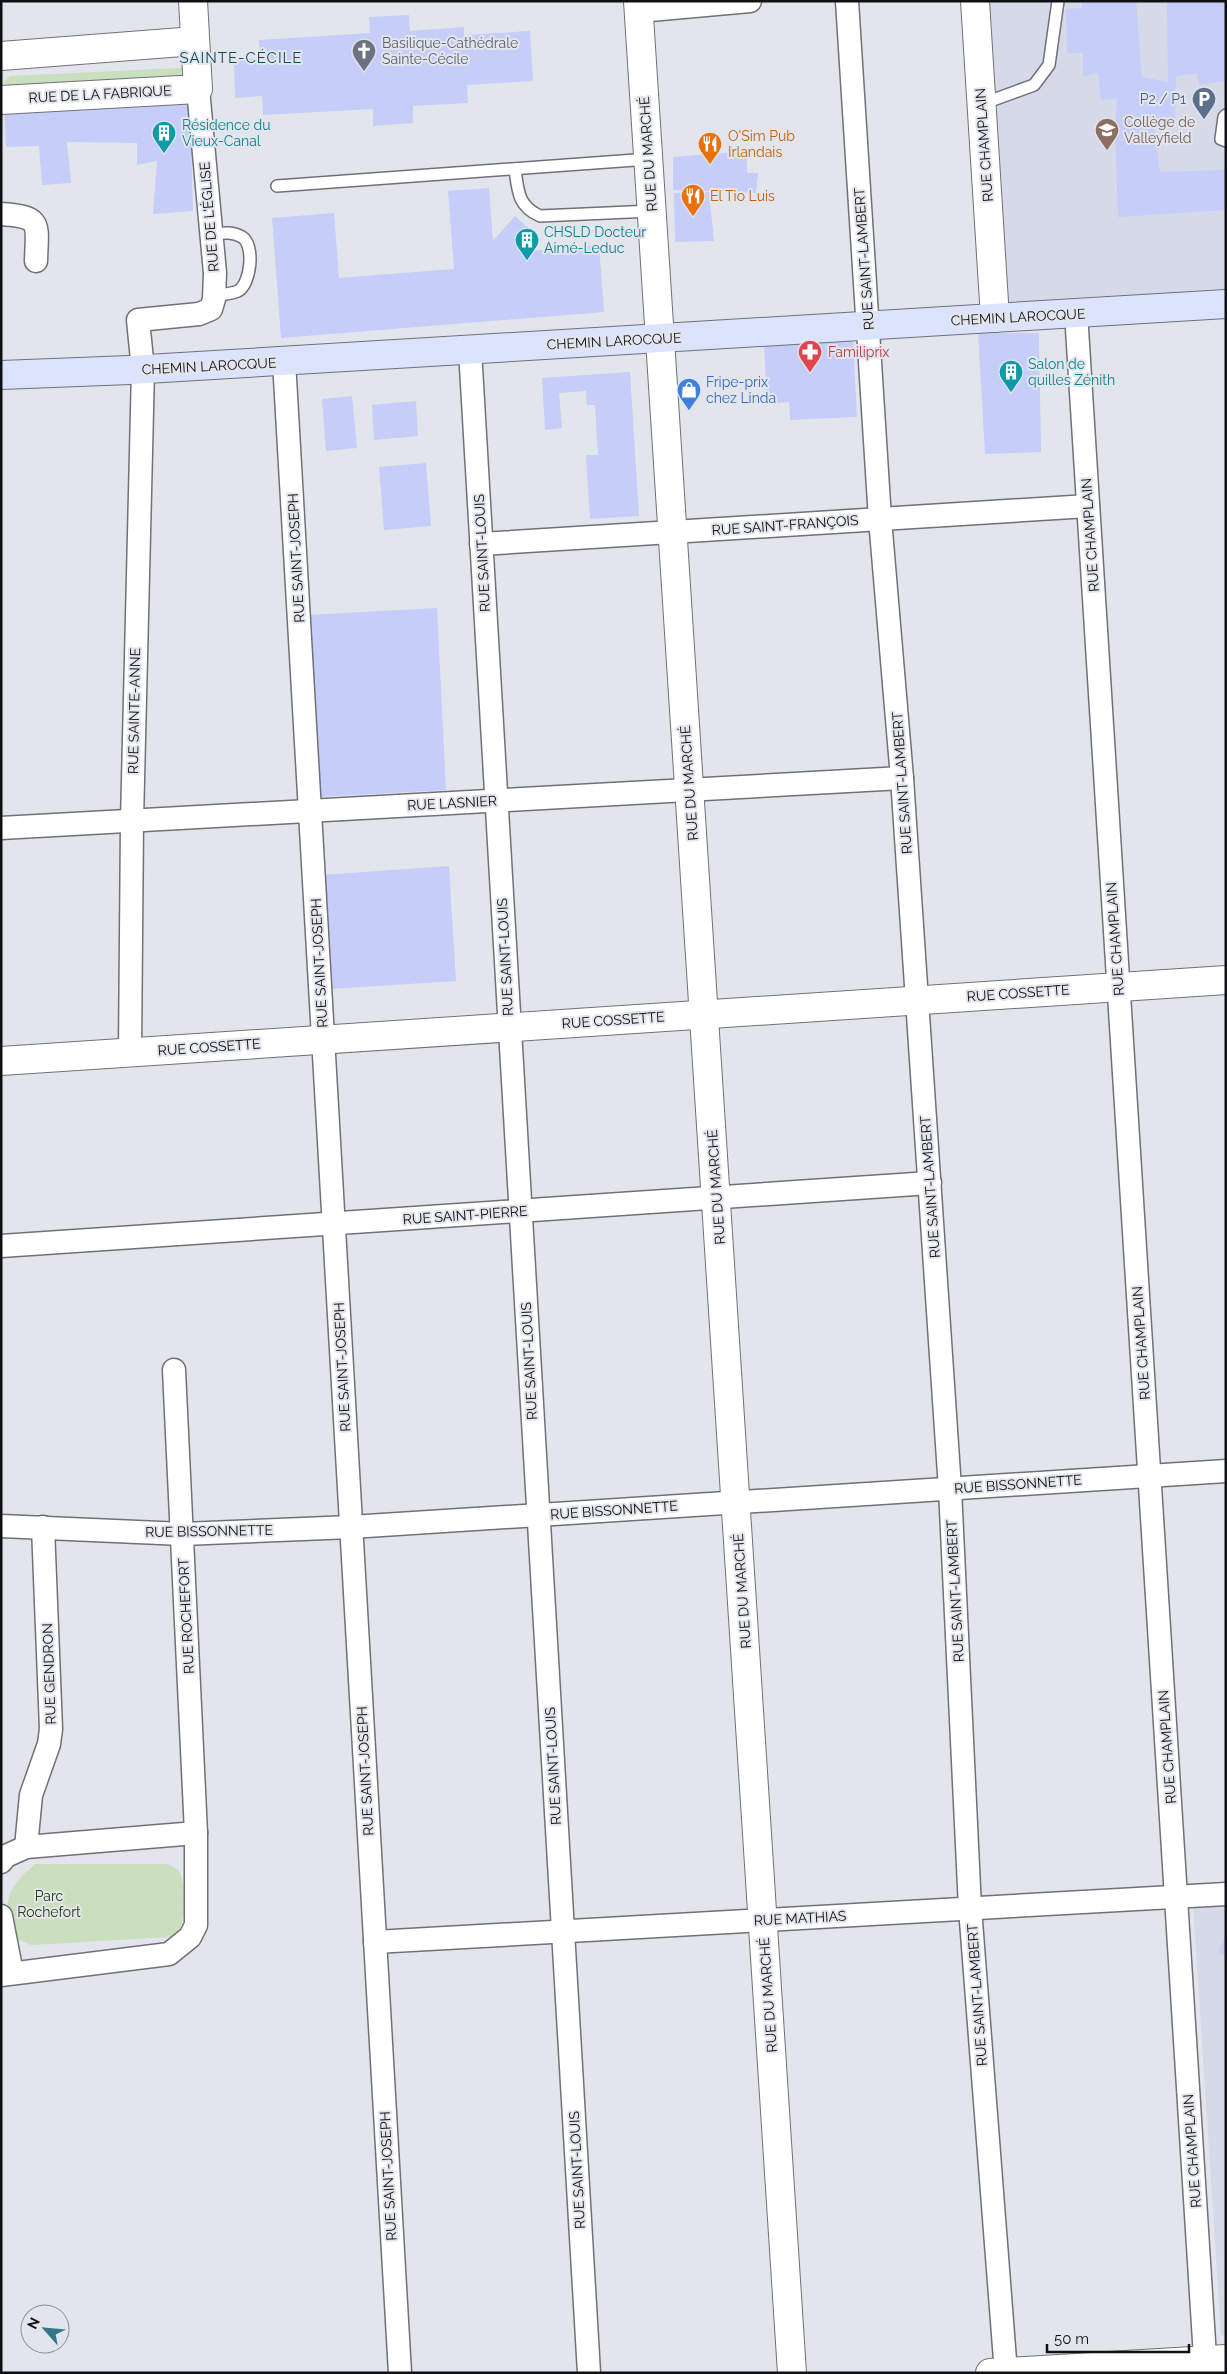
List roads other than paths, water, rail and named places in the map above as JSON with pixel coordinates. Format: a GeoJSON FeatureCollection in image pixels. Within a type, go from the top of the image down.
{"type":"FeatureCollection","features":[{"type":"Feature","properties":{"kind":"main road","name":"CHEMIN LAROCQUE"},"geometry":{"type":"LineString","coordinates":[[1,375],[143,370],[1226,304]]}},
{"type":"Feature","properties":{"kind":"street","name":"RUE DE L'ÉGLISE"},"geometry":{"type":"LineString","coordinates":[[193,1],[214,296]]}},
{"type":"Feature","properties":{"kind":"street"},"geometry":{"type":"LineString","coordinates":[[638,6],[750,1]]}},
{"type":"Feature","properties":{"kind":"street","name":"RUE SAINT-LAMBERT"},"geometry":{"type":"LineString","coordinates":[[847,1],[880,519],[902,778],[950,1488],[970,1908],[1001,2372]]}},
{"type":"Feature","properties":{"kind":"street","name":"RUE CHAMPLAIN"},"geometry":{"type":"LineString","coordinates":[[975,1],[995,318]]}},
{"type":"Feature","properties":{"kind":"street","name":"RUE DU MARCHÉ"},"geometry":{"type":"LineString","coordinates":[[638,6],[792,2373]]}},
{"type":"Feature","properties":{"kind":"street"},"geometry":{"type":"LineString","coordinates":[[1,56],[195,41]]}},
{"type":"Feature","properties":{"kind":"street","name":"RUE DE LA FABRIQUE"},"geometry":{"type":"LineString","coordinates":[[1,100],[198,89]]}},
{"type":"Feature","properties":{"kind":"street"},"geometry":{"type":"LineString","coordinates":[[1,214],[24,216],[32,220],[37,226],[36,260]]}},
{"type":"Feature","properties":{"kind":"street"},"geometry":{"type":"LineString","coordinates":[[143,370],[138,320],[199,314],[211,309],[214,296]]}},
{"type":"Feature","properties":{"kind":"street","name":"RUE CHAMPLAIN"},"geometry":{"type":"LineString","coordinates":[[1076,313],[1176,1896],[1212,2364]]}},
{"type":"Feature","properties":{"kind":"street","name":"RUE SAINT-LOUIS"},"geometry":{"type":"LineString","coordinates":[[470,350],[589,2373]]}},
{"type":"Feature","properties":{"kind":"street","name":"RUE SAINT-JOSEPH"},"geometry":{"type":"LineString","coordinates":[[284,361],[400,2373]]}},
{"type":"Feature","properties":{"kind":"street","name":"RUE SAINTE-ANNE"},"geometry":{"type":"LineString","coordinates":[[130,1052],[132,821],[143,370]]}},
{"type":"Feature","properties":{"kind":"street","name":"RUE SAINT-FRANÇOIS"},"geometry":{"type":"LineString","coordinates":[[481,544],[1088,506]]}},
{"type":"Feature","properties":{"kind":"street","name":"RUE LASNIER"},"geometry":{"type":"LineString","coordinates":[[1,828],[902,778]]}},
{"type":"Feature","properties":{"kind":"street","name":"RUE COSSETTE"},"geometry":{"type":"LineString","coordinates":[[1,1060],[1226,980]]}},
{"type":"Feature","properties":{"kind":"street","name":"RUE SAINT-PIERRE"},"geometry":{"type":"LineString","coordinates":[[1,1246],[930,1183]]}},
{"type":"Feature","properties":{"kind":"street","name":"RUE ROCHEFORT"},"geometry":{"type":"LineString","coordinates":[[1,1916],[6,1974],[169,1954],[190,1937],[196,1925],[196,1833],[174,1370]]}},
{"type":"Feature","properties":{"kind":"street","name":"RUE BISSONNETTE"},"geometry":{"type":"LineString","coordinates":[[1,1526],[183,1534],[351,1527],[1226,1471]]}},
{"type":"Feature","properties":{"kind":"street","name":"RUE GENDRON"},"geometry":{"type":"LineString","coordinates":[[26,1847],[31,1795],[49,1744],[52,1729],[43,1527]]}},
{"type":"Feature","properties":{"kind":"street"},"geometry":{"type":"LineString","coordinates":[[1,1862],[6,1856],[26,1847],[196,1833]]}},
{"type":"Feature","properties":{"kind":"street","name":"RUE MATHIAS"},"geometry":{"type":"LineString","coordinates":[[375,1942],[1226,1894]]}},
{"type":"Feature","properties":{"kind":"street"},"geometry":{"type":"LineString","coordinates":[[1001,2372],[1212,2364]]}},
{"type":"Feature","properties":{"kind":"lane"},"geometry":{"type":"LineString","coordinates":[[982,104],[1034,85],[1049,65],[1058,1]]}},
{"type":"Feature","properties":{"kind":"lane"},"geometry":{"type":"LineString","coordinates":[[1226,115],[1224,117],[1222,139],[1226,141]]}},
{"type":"Feature","properties":{"kind":"lane"},"geometry":{"type":"LineString","coordinates":[[277,186],[649,159]]}},
{"type":"Feature","properties":{"kind":"lane"},"geometry":{"type":"LineString","coordinates":[[515,169],[518,195],[528,210],[540,216],[652,211]]}},
{"type":"Feature","properties":{"kind":"lane"},"geometry":{"type":"LineString","coordinates":[[211,234],[233,232],[244,238],[250,250],[250,269],[242,287],[238,291],[214,296]]}},
{"type":"Feature","properties":{"kind":"place","name":"Basilique-Cathédrale Sainte-Cécile"},"geometry":{"type":"Point","coordinates":[364,72]}},
{"type":"Feature","properties":{"kind":"place","name":"P2 / P1"},"geometry":{"type":"Point","coordinates":[1204,120]}},
{"type":"Feature","properties":{"kind":"place","name":"Collège de Valleyfield"},"geometry":{"type":"Point","coordinates":[1107,151]}},
{"type":"Feature","properties":{"kind":"place","name":"Résidence du Vieux-Canal"},"geometry":{"type":"Point","coordinates":[164,154]}},
{"type":"Feature","properties":{"kind":"place","name":"O'Sim Pub Irlandais"},"geometry":{"type":"Point","coordinates":[710,165]}},
{"type":"Feature","properties":{"kind":"place","name":"El Tio Luis"},"geometry":{"type":"Point","coordinates":[693,217]}},
{"type":"Feature","properties":{"kind":"place","name":"CHSLD Docteur Aimé-Leduc"},"geometry":{"type":"Point","coordinates":[527,261]}},
{"type":"Feature","properties":{"kind":"place","name":"Familiprix"},"geometry":{"type":"Point","coordinates":[810,373]}},
{"type":"Feature","properties":{"kind":"place","name":"Salon de quilles Zénith"},"geometry":{"type":"Point","coordinates":[1011,393]}},
{"type":"Feature","properties":{"kind":"place","name":"Fripe-prix chez Linda"},"geometry":{"type":"Point","coordinates":[689,411]}},
{"type":"Feature","properties":{"kind":"district","name":"SAINTE-CÉCILE"},"geometry":{"type":"Point","coordinates":[241,58]}},
{"type":"Feature","properties":{"kind":"park label","name":"Parc Rochefort"},"geometry":{"type":"Point","coordinates":[49,1904]}}]}
